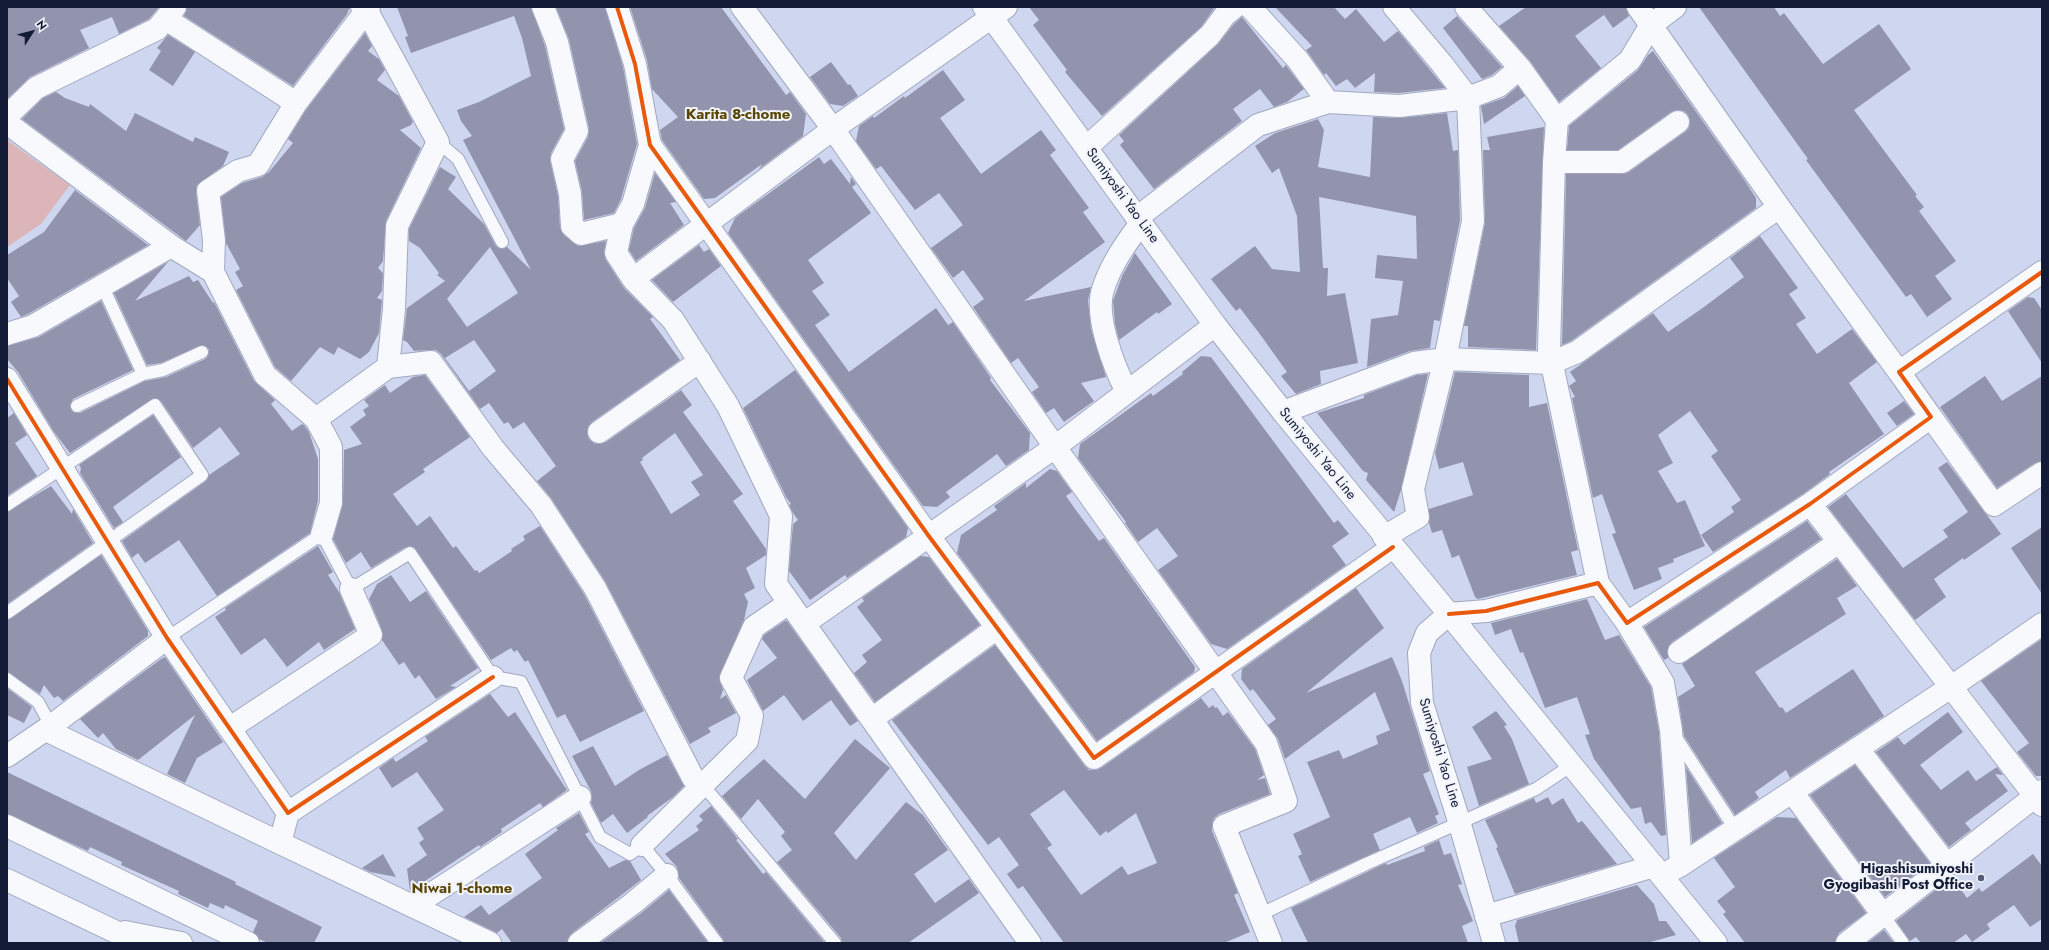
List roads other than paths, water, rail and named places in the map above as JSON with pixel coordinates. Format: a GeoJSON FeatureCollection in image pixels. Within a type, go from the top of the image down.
{"type":"FeatureCollection","features":[{"type":"Feature","properties":{"kind":"street"},"geometry":{"type":"LineString","coordinates":[[543,7],[557,42],[577,132],[562,159],[570,194],[572,226],[581,234],[622,224]]}},
{"type":"Feature","properties":{"kind":"street"},"geometry":{"type":"LineString","coordinates":[[617,7],[635,64],[650,145],[928,535],[1094,758],[1215,673],[1388,542],[1418,517],[1413,489],[1445,359],[1473,221],[1468,98],[1394,7]]}},
{"type":"Feature","properties":{"kind":"street"},"geometry":{"type":"LineString","coordinates":[[742,7],[833,129],[1055,447],[1266,743],[1286,801],[1224,826],[1271,943]]}},
{"type":"Feature","properties":{"kind":"street"},"geometry":{"type":"LineString","coordinates":[[1087,147],[1210,35],[1225,16],[1235,7]]}},
{"type":"Feature","properties":{"kind":"street"},"geometry":{"type":"LineString","coordinates":[[1250,7],[1298,60],[1328,102]]}},
{"type":"Feature","properties":{"kind":"street"},"geometry":{"type":"LineString","coordinates":[[1466,7],[1520,68],[1557,120],[1554,162],[1548,350],[1598,583],[1627,622],[1663,683],[1671,730],[1680,865]]}},
{"type":"Feature","properties":{"kind":"street"},"geometry":{"type":"LineString","coordinates":[[1638,7],[1779,207],[1994,506],[2042,473]]}},
{"type":"Feature","properties":{"kind":"street"},"geometry":{"type":"LineString","coordinates":[[1557,120],[1630,60],[1651,25],[1675,7]]}},
{"type":"Feature","properties":{"kind":"street"},"geometry":{"type":"LineString","coordinates":[[322,534],[331,503],[331,447],[316,419],[265,375],[213,272],[214,240],[208,191],[238,171],[258,165],[296,103],[366,8],[438,142],[397,226],[394,309],[388,367]]}},
{"type":"Feature","properties":{"kind":"street"},"geometry":{"type":"LineString","coordinates":[[633,279],[833,129],[994,11]]}},
{"type":"Feature","properties":{"kind":"street","name":"Sumiyoshi Yao Line"},"geometry":{"type":"LineString","coordinates":[[994,11],[1087,147],[1215,325],[1388,542],[1449,614],[1427,634],[1419,653],[1422,703],[1459,822],[1494,943]]}},
{"type":"Feature","properties":{"kind":"street"},"geometry":{"type":"LineString","coordinates":[[7,116],[36,88],[157,28],[171,13],[296,103]]}},
{"type":"Feature","properties":{"kind":"street"},"geometry":{"type":"LineString","coordinates":[[1127,392],[1108,348],[1102,312],[1103,290],[1121,250],[1139,220],[1258,125],[1328,102],[1399,106],[1468,98],[1499,86],[1520,68]]}},
{"type":"Feature","properties":{"kind":"street"},"geometry":{"type":"LineString","coordinates":[[1554,162],[1622,162],[1678,122]]}},
{"type":"Feature","properties":{"kind":"street"},"geometry":{"type":"LineString","coordinates":[[7,123],[171,246],[213,272]]}},
{"type":"Feature","properties":{"kind":"street"},"geometry":{"type":"LineString","coordinates":[[650,145],[633,204],[622,224],[616,253],[633,279],[673,320],[728,406],[781,516],[776,584],[1030,943]]}},
{"type":"Feature","properties":{"kind":"street"},"geometry":{"type":"LineString","coordinates":[[1283,412],[1414,363],[1445,359],[1551,363],[1577,352],[1779,207]]}},
{"type":"Feature","properties":{"kind":"street"},"geometry":{"type":"LineString","coordinates":[[7,334],[33,326],[171,246]]}},
{"type":"Feature","properties":{"kind":"street"},"geometry":{"type":"LineString","coordinates":[[1899,372],[2041,275]]}},
{"type":"Feature","properties":{"kind":"street"},"geometry":{"type":"LineString","coordinates":[[805,623],[1055,447],[1215,325]]}},
{"type":"Feature","properties":{"kind":"street"},"geometry":{"type":"LineString","coordinates":[[599,432],[700,361]]}},
{"type":"Feature","properties":{"kind":"street"},"geometry":{"type":"LineString","coordinates":[[316,419],[388,367],[431,362],[493,448],[541,506],[595,588],[693,778],[703,785]]}},
{"type":"Feature","properties":{"kind":"street"},"geometry":{"type":"LineString","coordinates":[[10,391],[62,467],[167,638],[288,813]]}},
{"type":"Feature","properties":{"kind":"street"},"geometry":{"type":"LineString","coordinates":[[1627,622],[1810,504],[1931,417]]}},
{"type":"Feature","properties":{"kind":"street"},"geometry":{"type":"LineString","coordinates":[[1810,504],[1951,687],[2040,797],[1947,865],[1847,943]]}},
{"type":"Feature","properties":{"kind":"street"},"geometry":{"type":"LineString","coordinates":[[1679,652],[1839,542]]}},
{"type":"Feature","properties":{"kind":"street"},"geometry":{"type":"LineString","coordinates":[[1449,614],[1486,611],[1598,583]]}},
{"type":"Feature","properties":{"kind":"street"},"geometry":{"type":"LineString","coordinates":[[230,728],[371,635],[351,589]]}},
{"type":"Feature","properties":{"kind":"street"},"geometry":{"type":"LineString","coordinates":[[642,845],[747,741],[752,716],[732,678],[754,628],[789,603]]}},
{"type":"Feature","properties":{"kind":"street"},"geometry":{"type":"LineString","coordinates":[[1449,614],[1716,943]]}},
{"type":"Feature","properties":{"kind":"street"},"geometry":{"type":"LineString","coordinates":[[1486,916],[1680,865],[1858,749],[2042,624]]}},
{"type":"Feature","properties":{"kind":"street"},"geometry":{"type":"LineString","coordinates":[[872,719],[997,628]]}},
{"type":"Feature","properties":{"kind":"street"},"geometry":{"type":"LineString","coordinates":[[7,756],[49,728],[167,638]]}},
{"type":"Feature","properties":{"kind":"street"},"geometry":{"type":"LineString","coordinates":[[280,844],[288,813],[493,677]]}},
{"type":"Feature","properties":{"kind":"street"},"geometry":{"type":"LineString","coordinates":[[49,728],[280,844],[490,943]]}},
{"type":"Feature","properties":{"kind":"street"},"geometry":{"type":"LineString","coordinates":[[1858,749],[1947,865]]}},
{"type":"Feature","properties":{"kind":"street"},"geometry":{"type":"LineString","coordinates":[[1792,792],[1883,915]]}},
{"type":"Feature","properties":{"kind":"street"},"geometry":{"type":"LineString","coordinates":[[413,906],[580,798]]}},
{"type":"Feature","properties":{"kind":"street"},"geometry":{"type":"LineString","coordinates":[[7,826],[248,943]]}},
{"type":"Feature","properties":{"kind":"street"},"geometry":{"type":"LineString","coordinates":[[579,943],[632,904],[667,875]]}},
{"type":"Feature","properties":{"kind":"street"},"geometry":{"type":"LineString","coordinates":[[7,880],[139,943]]}},
{"type":"Feature","properties":{"kind":"street"},"geometry":{"type":"LineString","coordinates":[[110,929],[181,943]]}},
{"type":"Feature","properties":{"kind":"lane"},"geometry":{"type":"LineString","coordinates":[[438,142],[458,159],[502,242]]}},
{"type":"Feature","properties":{"kind":"lane"},"geometry":{"type":"LineString","coordinates":[[102,285],[143,374]]}},
{"type":"Feature","properties":{"kind":"lane"},"geometry":{"type":"LineString","coordinates":[[77,406],[143,374],[163,370],[202,352]]}},
{"type":"Feature","properties":{"kind":"lane"},"geometry":{"type":"LineString","coordinates":[[7,505],[155,405],[202,474],[7,614]]}},
{"type":"Feature","properties":{"kind":"lane"},"geometry":{"type":"LineString","coordinates":[[167,638],[322,534],[351,589],[410,553],[493,677],[521,682],[600,837],[630,854],[642,845],[667,875],[717,943]]}},
{"type":"Feature","properties":{"kind":"lane"},"geometry":{"type":"LineString","coordinates":[[7,679],[38,702],[49,728]]}},
{"type":"Feature","properties":{"kind":"lane"},"geometry":{"type":"LineString","coordinates":[[1671,730],[1735,829]]}},
{"type":"Feature","properties":{"kind":"lane"},"geometry":{"type":"LineString","coordinates":[[1259,915],[1459,822],[1536,789],[1572,765]]}},
{"type":"Feature","properties":{"kind":"lane"},"geometry":{"type":"LineString","coordinates":[[703,785],[835,943]]}},
{"type":"Feature","properties":{"kind":"lane"},"geometry":{"type":"LineString","coordinates":[[1883,915],[1903,943]]}},
{"type":"Feature","properties":{"kind":"place","name":"Higashisumiyoshi Gyogibashi Post Office"},"geometry":{"type":"Point","coordinates":[1981,878]}},
{"type":"Feature","properties":{"kind":"district","name":"Karita 8-chome"},"geometry":{"type":"Point","coordinates":[738,115]}},
{"type":"Feature","properties":{"kind":"district","name":"Niwai 1-chome"},"geometry":{"type":"Point","coordinates":[462,889]}}]}
